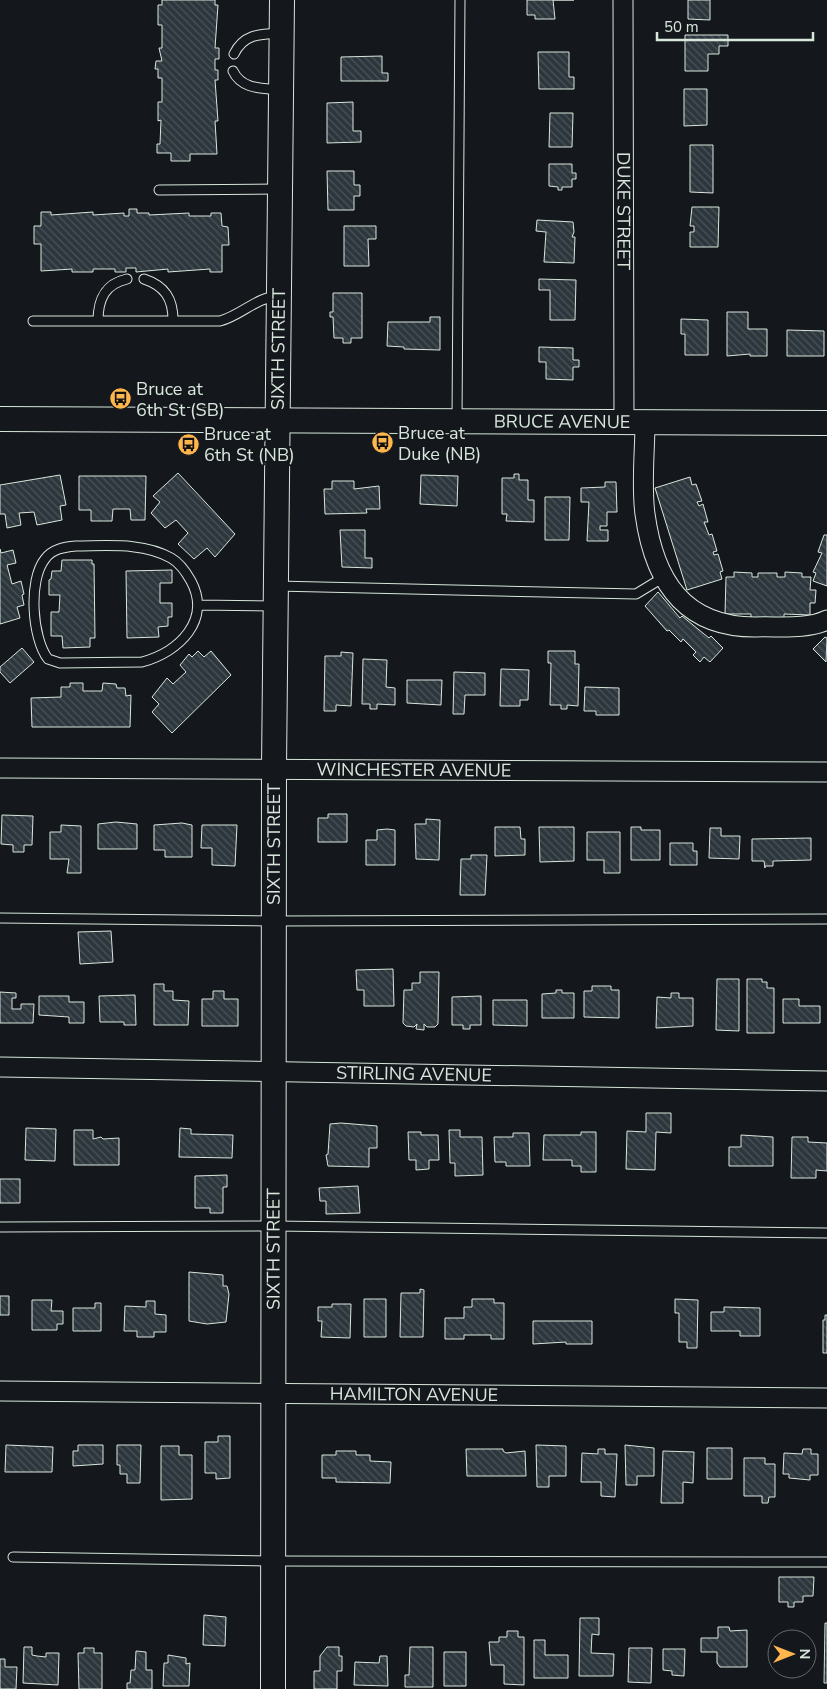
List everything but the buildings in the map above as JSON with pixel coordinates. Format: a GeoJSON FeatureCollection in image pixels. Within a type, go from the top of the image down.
{"type":"FeatureCollection","features":[{"type":"Feature","properties":{"kind":"street","name":"SIXTH STREET"},"geometry":{"type":"LineString","coordinates":[[273,1689],[274,768],[282,0]]}},
{"type":"Feature","properties":{"kind":"street","name":"DUKE STREET"},"geometry":{"type":"LineString","coordinates":[[623,0],[635,423]]}},
{"type":"Feature","properties":{"kind":"street","name":"BRUCE AVENUE"},"geometry":{"type":"LineString","coordinates":[[0,420],[827,423]]}},
{"type":"Feature","properties":{"kind":"street","name":"BRUCE AVENUE"},"geometry":{"type":"LineString","coordinates":[[635,423],[645,512],[652,548],[664,578],[679,599],[698,613],[718,623],[735,627],[800,626],[827,620]]}},
{"type":"Feature","properties":{"kind":"street","name":"WINCHESTER AVENUE"},"geometry":{"type":"LineString","coordinates":[[0,768],[827,772]]}},
{"type":"Feature","properties":{"kind":"street","name":"STIRLING AVENUE"},"geometry":{"type":"LineString","coordinates":[[0,1067],[827,1081]]}},
{"type":"Feature","properties":{"kind":"street","name":"HAMILTON AVENUE"},"geometry":{"type":"LineString","coordinates":[[0,1391],[827,1398]]}},
{"type":"Feature","properties":{"kind":"lane"},"geometry":{"type":"LineString","coordinates":[[457,422],[460,0]]}},
{"type":"Feature","properties":{"kind":"lane"},"geometry":{"type":"LineString","coordinates":[[234,54],[240,43],[256,34],[282,33]]}},
{"type":"Feature","properties":{"kind":"lane"},"geometry":{"type":"LineString","coordinates":[[234,71],[236,77],[248,86],[282,90]]}},
{"type":"Feature","properties":{"kind":"lane"},"geometry":{"type":"LineString","coordinates":[[159,190],[280,189]]}},
{"type":"Feature","properties":{"kind":"lane"},"geometry":{"type":"LineString","coordinates":[[98,321],[98,305],[103,293],[111,284],[127,279]]}},
{"type":"Feature","properties":{"kind":"lane"},"geometry":{"type":"LineString","coordinates":[[144,279],[162,288],[168,295],[173,306],[174,320]]}},
{"type":"Feature","properties":{"kind":"lane"},"geometry":{"type":"LineString","coordinates":[[33,321],[220,321],[236,315],[265,297],[279,296]]}},
{"type":"Feature","properties":{"kind":"lane"},"geometry":{"type":"LineString","coordinates":[[127,547],[158,552],[172,558],[182,566],[195,588],[198,606],[196,620],[180,642],[154,659],[129,664],[53,662],[42,651],[35,624],[39,569],[45,558],[62,548],[127,547]]}},
{"type":"Feature","properties":{"kind":"lane"},"geometry":{"type":"LineString","coordinates":[[198,606],[276,596],[636,594],[664,578]]}},
{"type":"Feature","properties":{"kind":"lane"},"geometry":{"type":"LineString","coordinates":[[0,918],[274,921],[827,919]]}},
{"type":"Feature","properties":{"kind":"lane"},"geometry":{"type":"LineString","coordinates":[[0,1227],[274,1226],[827,1233]]}},
{"type":"Feature","properties":{"kind":"lane"},"geometry":{"type":"LineString","coordinates":[[13,1557],[273,1562],[827,1562]]}},
{"type":"Feature","properties":{"kind":"place","name":"Bruce at 6th St (SB)"},"geometry":{"type":"Point","coordinates":[120,399]}},
{"type":"Feature","properties":{"kind":"place","name":"Bruce at Duke (NB)"},"geometry":{"type":"Point","coordinates":[382,443]}},
{"type":"Feature","properties":{"kind":"place","name":"Bruce at 6th St (NB)"},"geometry":{"type":"Point","coordinates":[188,444]}}]}
